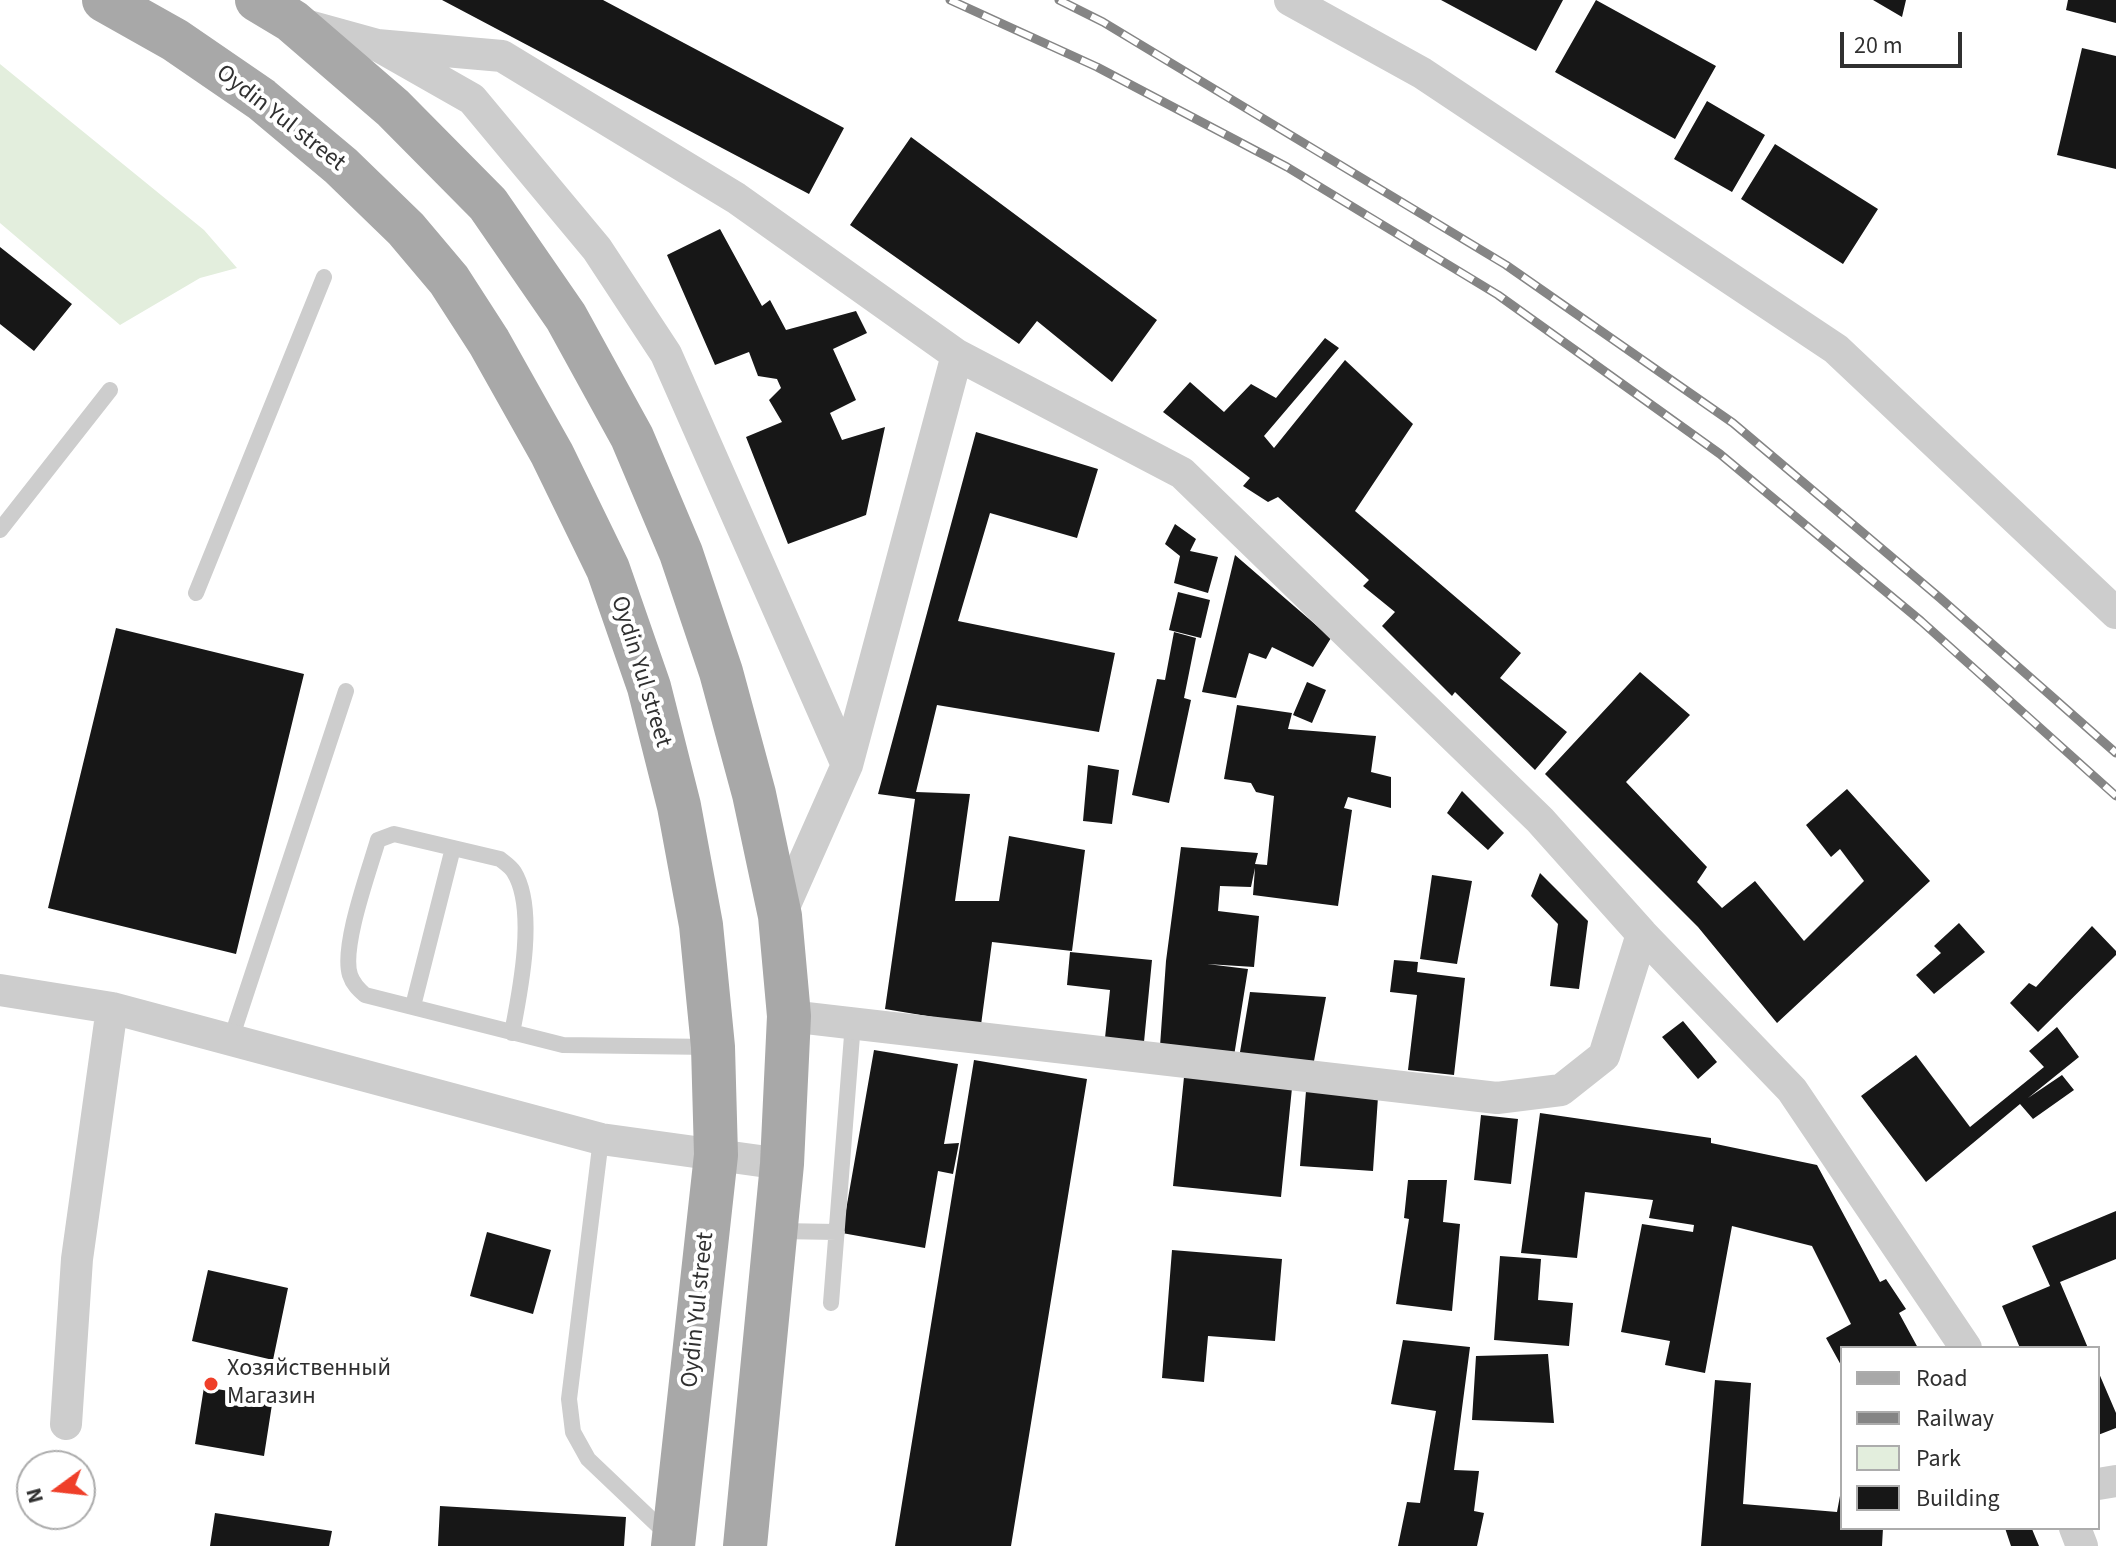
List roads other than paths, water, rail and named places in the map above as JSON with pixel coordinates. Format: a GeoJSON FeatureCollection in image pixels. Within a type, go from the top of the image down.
{"type":"FeatureCollection","features":[{"type":"Feature","properties":{"kind":"main road","name":"Oydin Yul street"},"geometry":{"type":"LineString","coordinates":[[104,0],[175,40],[261,99],[341,166],[406,229],[449,280],[489,342],[552,454],[608,569],[649,687],[679,806],[701,925],[713,1047],[716,1155],[673,1543]]}},
{"type":"Feature","properties":{"kind":"main road"},"geometry":{"type":"LineString","coordinates":[[274,11],[393,108],[488,204],[574,330],[632,437],[686,568],[730,703],[754,794],[780,916],[789,1016],[782,1164],[745,1546]]}},
{"type":"Feature","properties":{"kind":"street"},"geometry":{"type":"LineString","coordinates":[[1290,0],[1422,73],[1836,349],[2116,613]]}},
{"type":"Feature","properties":{"kind":"street"},"geometry":{"type":"LineString","coordinates":[[274,11],[377,45],[472,99],[597,249],[666,354],[847,765]]}},
{"type":"Feature","properties":{"kind":"street"},"geometry":{"type":"LineString","coordinates":[[377,45],[502,56],[736,198],[957,355],[1182,473],[1540,820],[1642,934],[1792,1090],[1965,1346]]}},
{"type":"Feature","properties":{"kind":"street"},"geometry":{"type":"LineString","coordinates":[[780,916],[847,765],[957,355]]}},
{"type":"Feature","properties":{"kind":"street"},"geometry":{"type":"LineString","coordinates":[[789,1016],[1497,1098],[1561,1090],[1604,1056],[1642,934]]}},
{"type":"Feature","properties":{"kind":"street"},"geometry":{"type":"LineString","coordinates":[[0,990],[112,1008],[601,1139],[782,1164]]}},
{"type":"Feature","properties":{"kind":"street"},"geometry":{"type":"LineString","coordinates":[[66,1424],[77,1259],[112,1008]]}},
{"type":"Feature","properties":{"kind":"lane"},"geometry":{"type":"LineString","coordinates":[[196,593],[324,277]]}},
{"type":"Feature","properties":{"kind":"lane"},"geometry":{"type":"LineString","coordinates":[[0,530],[110,390]]}},
{"type":"Feature","properties":{"kind":"lane"},"geometry":{"type":"LineString","coordinates":[[231,1039],[346,691]]}},
{"type":"Feature","properties":{"kind":"lane"},"geometry":{"type":"LineString","coordinates":[[512,1033],[525,936],[524,897],[514,870],[500,859],[394,834],[378,840],[350,940],[348,966],[356,987],[365,995],[413,1006],[512,1033],[563,1045],[713,1047]]}},
{"type":"Feature","properties":{"kind":"lane"},"geometry":{"type":"LineString","coordinates":[[413,1006],[453,848]]}},
{"type":"Feature","properties":{"kind":"lane"},"geometry":{"type":"LineString","coordinates":[[831,1303],[853,1023]]}},
{"type":"Feature","properties":{"kind":"lane"},"geometry":{"type":"LineString","coordinates":[[601,1139],[569,1399],[573,1432],[588,1459],[673,1543]]}},
{"type":"Feature","properties":{"kind":"lane"},"geometry":{"type":"LineString","coordinates":[[775,1231],[837,1232]]}},
{"type":"Feature","properties":{"kind":"railway"},"geometry":{"type":"LineString","coordinates":[[950,0],[1097,67],[1287,167],[1498,295],[1720,454],[1921,621],[2116,796]]}},
{"type":"Feature","properties":{"kind":"railway"},"geometry":{"type":"LineString","coordinates":[[1059,0],[1103,22],[1506,265],[1733,423],[1940,598],[2116,753]]}},
{"type":"Feature","properties":{"kind":"place","name":"Хозяйственный Магазин"},"geometry":{"type":"Point","coordinates":[211,1384]}}]}
